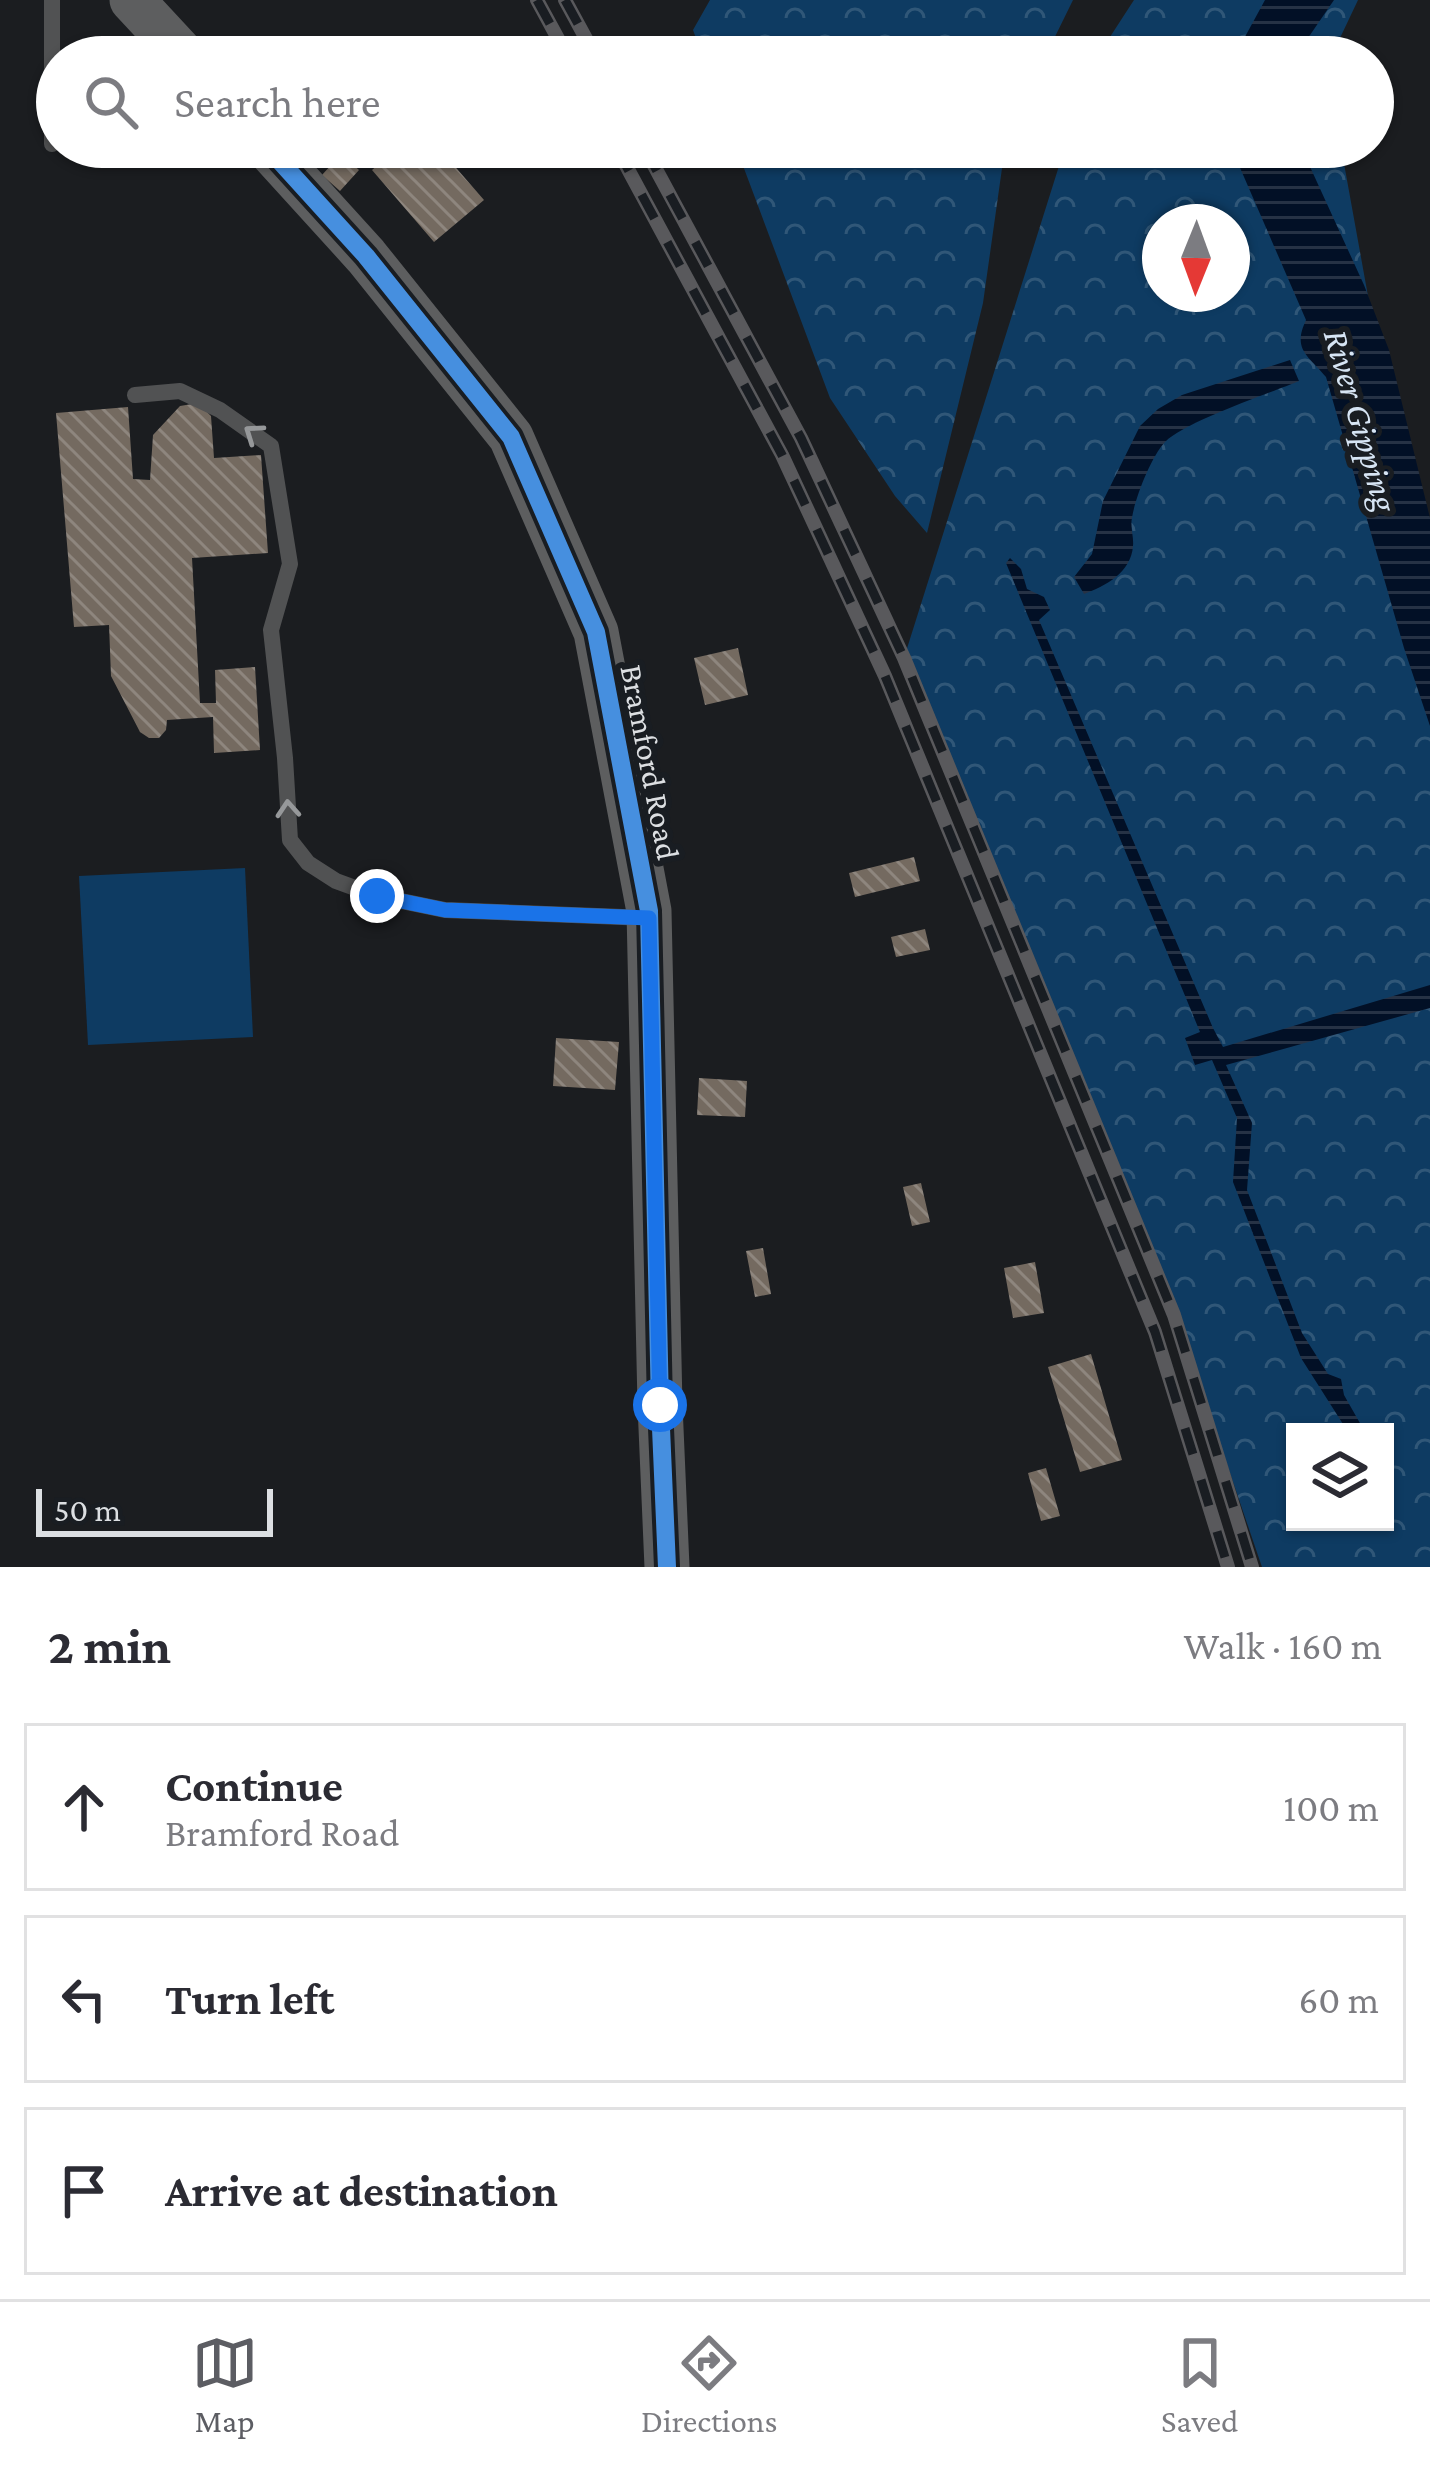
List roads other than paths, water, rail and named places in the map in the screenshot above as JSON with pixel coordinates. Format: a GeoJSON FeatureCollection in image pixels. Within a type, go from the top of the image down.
{"type":"FeatureCollection","features":[{"type":"Feature","properties":{"kind":"main road"},"geometry":{"type":"LineString","coordinates":[[132,0],[165,36]]}},
{"type":"Feature","properties":{"kind":"main road","name":"Bramford Road"},"geometry":{"type":"LineString","coordinates":[[286,168],[366,256],[511,437],[596,632],[649,918],[667,1567]]}},
{"type":"Feature","properties":{"kind":"lane"},"geometry":{"type":"LineString","coordinates":[[52,0],[52,36]]}},
{"type":"Feature","properties":{"kind":"lane"},"geometry":{"type":"LineString","coordinates":[[135,395],[179,391],[220,410],[271,446],[290,564],[271,631],[290,840],[308,863],[336,881],[377,896],[445,910],[649,918]]}},
{"type":"Feature","properties":{"kind":"water"},"geometry":{"type":"Polygon","coordinates":[[[1265,0],[1334,0],[1309,36],[1245,36],[1265,0]]]}},
{"type":"Feature","properties":{"kind":"water","name":"River Gipping"},"geometry":{"type":"Polygon","coordinates":[[[1240,168],[1311,168],[1389,350],[1430,518],[1430,726],[1326,377],[1301,345],[1306,320],[1240,168]]]}},
{"type":"Feature","properties":{"kind":"water"},"geometry":{"type":"Polygon","coordinates":[[[1290,360],[1299,381],[1208,417],[1165,442],[1136,500],[1127,564],[1108,582],[1084,594],[1074,577],[1092,554],[1103,501],[1140,426],[1182,395],[1290,360]]]}},
{"type":"Feature","properties":{"kind":"water"},"geometry":{"type":"Polygon","coordinates":[[[1010,558],[1021,569],[1027,589],[1044,597],[1050,610],[1039,620],[1223,1047],[1430,985],[1430,1008],[1226,1065],[1252,1123],[1247,1190],[1302,1333],[1328,1374],[1341,1379],[1360,1423],[1342,1423],[1301,1358],[1233,1182],[1237,1118],[1212,1060],[1195,1065],[1185,1038],[1200,1032],[1006,563],[1010,558]]]}},
{"type":"Feature","properties":{"kind":"railway"},"geometry":{"type":"LineString","coordinates":[[537,0],[557,36]]}},
{"type":"Feature","properties":{"kind":"railway"},"geometry":{"type":"LineString","coordinates":[[565,0],[585,36]]}},
{"type":"Feature","properties":{"kind":"railway"},"geometry":{"type":"LineString","coordinates":[[627,168],[782,455],[885,676],[1155,1332],[1228,1567]]}},
{"type":"Feature","properties":{"kind":"railway"},"geometry":{"type":"LineString","coordinates":[[655,168],[801,438],[904,658],[1174,1315],[1252,1567]]}}]}
